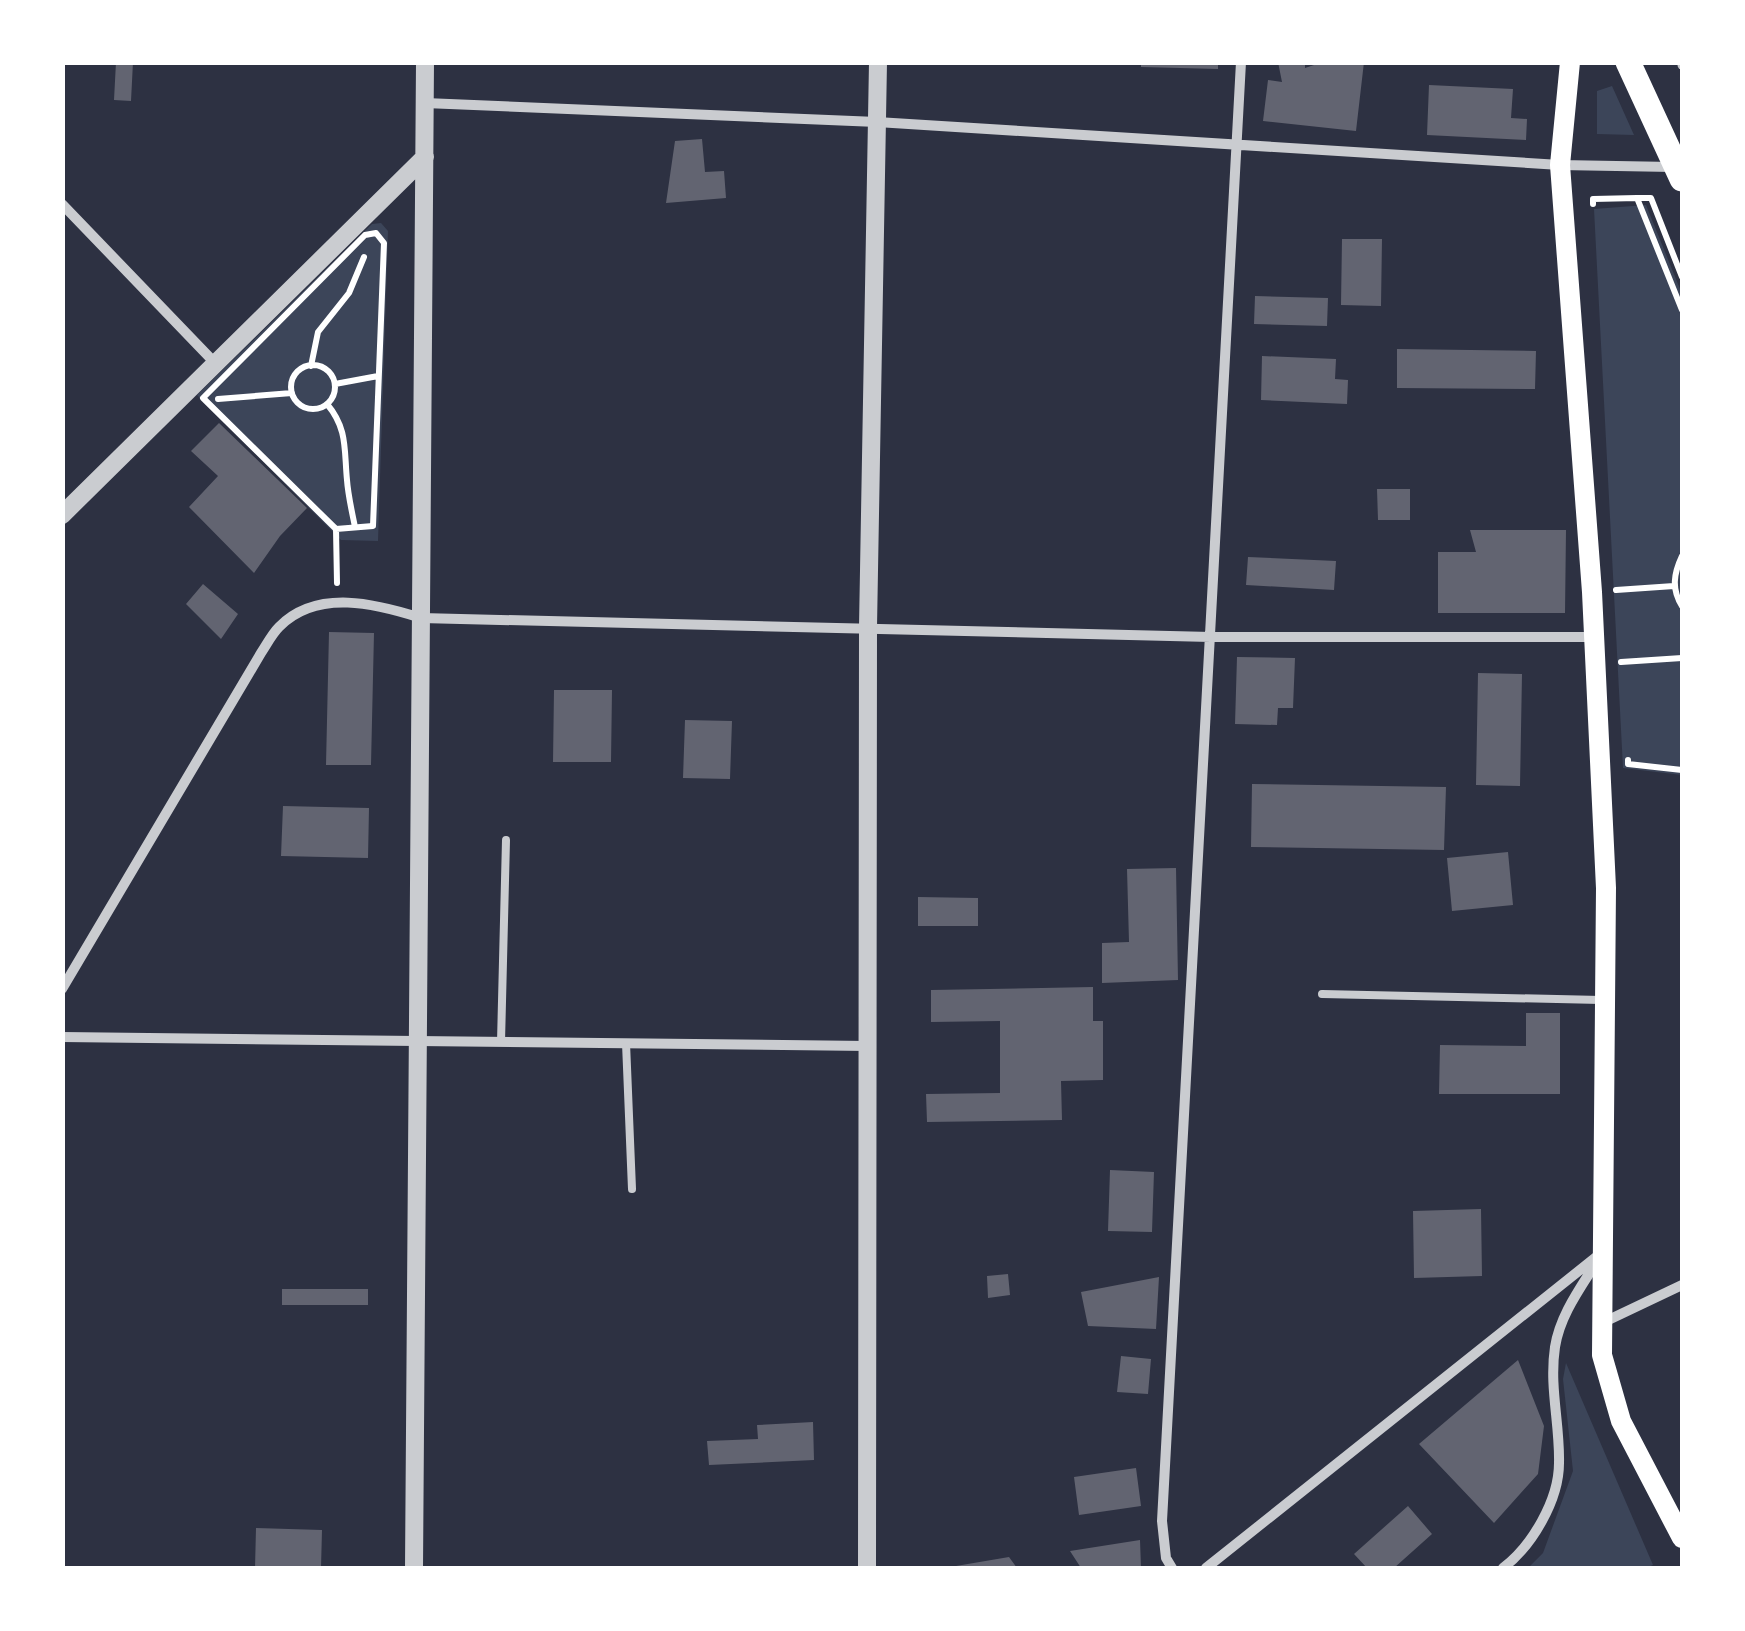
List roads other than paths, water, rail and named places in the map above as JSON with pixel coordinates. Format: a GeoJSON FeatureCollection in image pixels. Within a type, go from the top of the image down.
{"type":"FeatureCollection","features":[{"type":"Feature","properties":{"kind":"main road"},"geometry":{"type":"LineString","coordinates":[[1570,62],[1560,165],[1595,637],[1606,888],[1602,1355],[1621,1420],[1682,1538]]}},
{"type":"Feature","properties":{"kind":"main road"},"geometry":{"type":"LineString","coordinates":[[1628,62],[1680,173]]}},
{"type":"Feature","properties":{"kind":"street"},"geometry":{"type":"LineString","coordinates":[[414,1568],[425,62]]}},
{"type":"Feature","properties":{"kind":"street"},"geometry":{"type":"LineString","coordinates":[[867,1568],[868,627],[878,62]]}},
{"type":"Feature","properties":{"kind":"street"},"geometry":{"type":"LineString","coordinates":[[1172,1568],[1166,1558],[1162,1521],[1241,62]]}},
{"type":"Feature","properties":{"kind":"street"},"geometry":{"type":"LineString","coordinates":[[425,103],[877,122],[1680,173]]}},
{"type":"Feature","properties":{"kind":"street"},"geometry":{"type":"LineString","coordinates":[[62,514],[197,393],[215,363],[425,157]]}},
{"type":"Feature","properties":{"kind":"street"},"geometry":{"type":"LineString","coordinates":[[62,204],[215,363]]}},
{"type":"Feature","properties":{"kind":"street"},"geometry":{"type":"LineString","coordinates":[[62,989],[279,626],[299,612],[338,602],[388,608],[422,618],[1212,637],[1595,637]]}},
{"type":"Feature","properties":{"kind":"street"},"geometry":{"type":"LineString","coordinates":[[62,1037],[869,1046]]}},
{"type":"Feature","properties":{"kind":"street"},"geometry":{"type":"LineString","coordinates":[[1206,1568],[1602,1253]]}},
{"type":"Feature","properties":{"kind":"street"},"geometry":{"type":"LineString","coordinates":[[1503,1568],[1536,1532],[1556,1482],[1560,1462],[1552,1390],[1555,1347],[1562,1320],[1602,1253]]}},
{"type":"Feature","properties":{"kind":"street"},"geometry":{"type":"LineString","coordinates":[[1601,1323],[1682,1285]]}},
{"type":"Feature","properties":{"kind":"lane"},"geometry":{"type":"LineString","coordinates":[[501,1042],[506,840]]}},
{"type":"Feature","properties":{"kind":"lane"},"geometry":{"type":"LineString","coordinates":[[1322,994],[1605,1000]]}},
{"type":"Feature","properties":{"kind":"lane"},"geometry":{"type":"LineString","coordinates":[[626,1043],[632,1189]]}}]}
